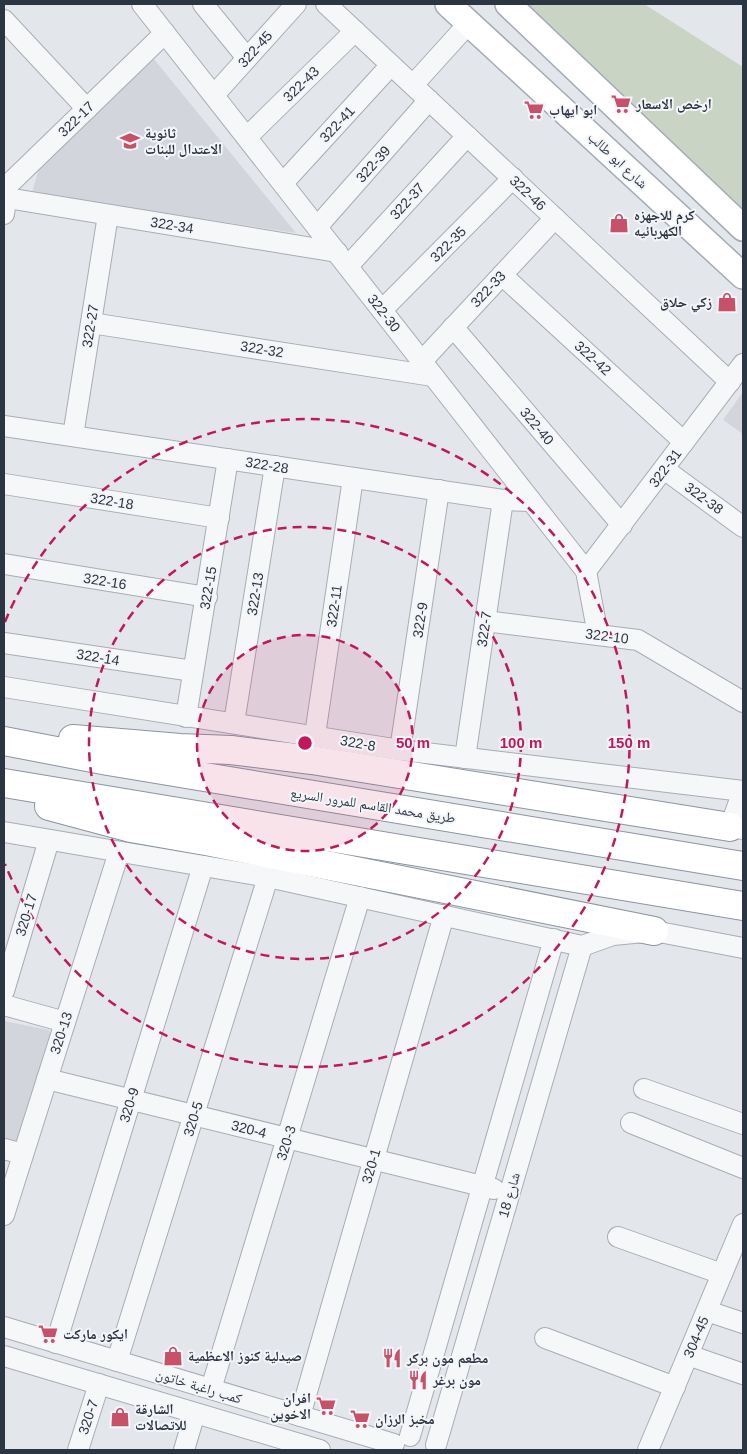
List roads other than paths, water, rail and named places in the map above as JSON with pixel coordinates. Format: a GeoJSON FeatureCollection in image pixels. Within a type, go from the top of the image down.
{"type":"FeatureCollection","features":[{"type":"Feature","properties":{"kind":"highway"},"geometry":{"type":"LineString","coordinates":[[4,733],[180,748],[232,750],[312,760],[737,828]]}},
{"type":"Feature","properties":{"kind":"highway","name":"طريق محمد القاسم للمرور السريع"},"geometry":{"type":"LineString","coordinates":[[4,741],[108,761],[743,866]]}},
{"type":"Feature","properties":{"kind":"highway"},"geometry":{"type":"LineString","coordinates":[[4,783],[743,906]]}},
{"type":"Feature","properties":{"kind":"highway"},"geometry":{"type":"LineString","coordinates":[[4,794],[131,828],[211,842],[654,930]]}},
{"type":"Feature","properties":{"kind":"main road","name":"شارع ابو طالب"},"geometry":{"type":"LineString","coordinates":[[448,4],[743,276]]}},
{"type":"Feature","properties":{"kind":"main road"},"geometry":{"type":"LineString","coordinates":[[508,4],[743,228]]}},
{"type":"Feature","properties":{"kind":"street","name":"322-30"},"geometry":{"type":"LineString","coordinates":[[142,4],[586,571],[598,635]]}},
{"type":"Feature","properties":{"kind":"street"},"geometry":{"type":"LineString","coordinates":[[203,4],[247,58]]}},
{"type":"Feature","properties":{"kind":"street","name":"322-45"},"geometry":{"type":"LineString","coordinates":[[214,95],[296,4]]}},
{"type":"Feature","properties":{"kind":"street","name":"322-46"},"geometry":{"type":"LineString","coordinates":[[326,4],[730,382]]}},
{"type":"Feature","properties":{"kind":"street"},"geometry":{"type":"LineString","coordinates":[[4,20],[87,109]]}},
{"type":"Feature","properties":{"kind":"street"},"geometry":{"type":"LineString","coordinates":[[413,85],[469,23]]}},
{"type":"Feature","properties":{"kind":"street","name":"322-43"},"geometry":{"type":"LineString","coordinates":[[247,137],[355,31]]}},
{"type":"Feature","properties":{"kind":"street","name":"322-17"},"geometry":{"type":"LineString","coordinates":[[6,194],[87,109],[165,33]]}},
{"type":"Feature","properties":{"kind":"street","name":"322-41"},"geometry":{"type":"LineString","coordinates":[[282,183],[391,65]]}},
{"type":"Feature","properties":{"kind":"street","name":"322-39"},"geometry":{"type":"LineString","coordinates":[[317,227],[429,100]]}},
{"type":"Feature","properties":{"kind":"street","name":"322-37"},"geometry":{"type":"LineString","coordinates":[[342,259],[467,136]]}},
{"type":"Feature","properties":{"kind":"street","name":"322-35"},"geometry":{"type":"LineString","coordinates":[[382,310],[513,178]]}},
{"type":"Feature","properties":{"kind":"street","name":"322-34"},"geometry":{"type":"LineString","coordinates":[[6,194],[342,259]]}},
{"type":"Feature","properties":{"kind":"street","name":"322-27"},"geometry":{"type":"LineString","coordinates":[[72,436],[108,215]]}},
{"type":"Feature","properties":{"kind":"street","name":"322-33"},"geometry":{"type":"LineString","coordinates":[[428,368],[453,327],[555,218]]}},
{"type":"Feature","properties":{"kind":"street","name":"322-42"},"geometry":{"type":"LineString","coordinates":[[502,275],[684,442]]}},
{"type":"Feature","properties":{"kind":"street","name":"322-32"},"geometry":{"type":"LineString","coordinates":[[91,323],[428,368]]}},
{"type":"Feature","properties":{"kind":"street","name":"322-40"},"geometry":{"type":"LineString","coordinates":[[453,327],[622,525]]}},
{"type":"Feature","properties":{"kind":"street","name":"322-31"},"geometry":{"type":"LineString","coordinates":[[586,571],[743,364]]}},
{"type":"Feature","properties":{"kind":"street","name":"322-28"},"geometry":{"type":"LineString","coordinates":[[4,426],[503,500],[531,501]]}},
{"type":"Feature","properties":{"kind":"street","name":"322-15"},"geometry":{"type":"LineString","coordinates":[[186,717],[228,459]]}},
{"type":"Feature","properties":{"kind":"street","name":"322-13"},"geometry":{"type":"LineString","coordinates":[[234,723],[275,466]]}},
{"type":"Feature","properties":{"kind":"street","name":"322-38"},"geometry":{"type":"LineString","coordinates":[[664,469],[743,527]]}},
{"type":"Feature","properties":{"kind":"street","name":"322-11"},"geometry":{"type":"LineString","coordinates":[[315,735],[353,478]]}},
{"type":"Feature","properties":{"kind":"street","name":"322-18"},"geometry":{"type":"LineString","coordinates":[[4,484],[219,518]]}},
{"type":"Feature","properties":{"kind":"street","name":"322-9"},"geometry":{"type":"LineString","coordinates":[[400,750],[439,490]]}},
{"type":"Feature","properties":{"kind":"street","name":"322-7"},"geometry":{"type":"LineString","coordinates":[[465,758],[503,500]]}},
{"type":"Feature","properties":{"kind":"street","name":"322-16"},"geometry":{"type":"LineString","coordinates":[[4,564],[207,597]]}},
{"type":"Feature","properties":{"kind":"street","name":"322-10"},"geometry":{"type":"LineString","coordinates":[[486,621],[638,640],[743,702]]}},
{"type":"Feature","properties":{"kind":"street","name":"322-14"},"geometry":{"type":"LineString","coordinates":[[4,643],[193,671]]}},
{"type":"Feature","properties":{"kind":"street","name":"322-8"},"geometry":{"type":"LineString","coordinates":[[4,687],[400,750],[743,791]]}},
{"type":"Feature","properties":{"kind":"street"},"geometry":{"type":"LineString","coordinates":[[737,828],[743,791]]}},
{"type":"Feature","properties":{"kind":"street"},"geometry":{"type":"LineString","coordinates":[[4,832],[268,877],[582,946],[613,936],[654,930],[743,948]]}},
{"type":"Feature","properties":{"kind":"street","name":"320-17"},"geometry":{"type":"LineString","coordinates":[[4,991],[49,840]]}},
{"type":"Feature","properties":{"kind":"street","name":"320-13"},"geometry":{"type":"LineString","coordinates":[[4,1215],[119,852]]}},
{"type":"Feature","properties":{"kind":"street","name":"320-9"},"geometry":{"type":"LineString","coordinates":[[56,1343],[203,866]]}},
{"type":"Feature","properties":{"kind":"street","name":"320-5"},"geometry":{"type":"LineString","coordinates":[[117,1361],[268,877]]}},
{"type":"Feature","properties":{"kind":"street","name":"320-3"},"geometry":{"type":"LineString","coordinates":[[211,1389],[360,897]]}},
{"type":"Feature","properties":{"kind":"street","name":"320-1"},"geometry":{"type":"LineString","coordinates":[[300,1416],[444,915]]}},
{"type":"Feature","properties":{"kind":"street","name":"شارع 18"},"geometry":{"type":"LineString","coordinates":[[398,1444],[482,1186],[554,940]]}},
{"type":"Feature","properties":{"kind":"street","name":"شارع 18"},"geometry":{"type":"LineString","coordinates":[[437,1448],[582,946]]}},
{"type":"Feature","properties":{"kind":"street"},"geometry":{"type":"LineString","coordinates":[[4,1005],[65,1022]]}},
{"type":"Feature","properties":{"kind":"street","name":"320-4"},"geometry":{"type":"LineString","coordinates":[[47,1079],[510,1193]]}},
{"type":"Feature","properties":{"kind":"street"},"geometry":{"type":"LineString","coordinates":[[644,1089],[743,1124]]}},
{"type":"Feature","properties":{"kind":"street"},"geometry":{"type":"LineString","coordinates":[[631,1124],[743,1168]]}},
{"type":"Feature","properties":{"kind":"street"},"geometry":{"type":"LineString","coordinates":[[4,1149],[23,1154]]}},
{"type":"Feature","properties":{"kind":"street","name":"304-45"},"geometry":{"type":"LineString","coordinates":[[648,1450],[743,1224]]}},
{"type":"Feature","properties":{"kind":"street"},"geometry":{"type":"LineString","coordinates":[[618,1237],[722,1274]]}},
{"type":"Feature","properties":{"kind":"street"},"geometry":{"type":"LineString","coordinates":[[707,1311],[743,1323]]}},
{"type":"Feature","properties":{"kind":"street","name":"كمب راغبة خاتون"},"geometry":{"type":"LineString","coordinates":[[4,1327],[398,1444],[424,1438],[437,1448]]}},
{"type":"Feature","properties":{"kind":"street"},"geometry":{"type":"LineString","coordinates":[[545,1338],[675,1387]]}},
{"type":"Feature","properties":{"kind":"street"},"geometry":{"type":"LineString","coordinates":[[688,1355],[743,1374]]}},
{"type":"Feature","properties":{"kind":"street","name":"كمب راغبة خاتون"},"geometry":{"type":"LineString","coordinates":[[4,1356],[195,1413],[284,1445],[320,1450]]}},
{"type":"Feature","properties":{"kind":"street","name":"320-7"},"geometry":{"type":"LineString","coordinates":[[78,1450],[99,1384]]}},
{"type":"Feature","properties":{"kind":"street"},"geometry":{"type":"LineString","coordinates":[[184,1450],[195,1413]]}},
{"type":"Feature","properties":{"kind":"place","name":"ارخص الاسعار"},"geometry":{"type":"Point","coordinates":[621,104]}},
{"type":"Feature","properties":{"kind":"place","name":"ابو ايهاب"},"geometry":{"type":"Point","coordinates":[534,110]}},
{"type":"Feature","properties":{"kind":"place","name":"ثانوية الاعتدال للبنات"},"geometry":{"type":"Point","coordinates":[130,141]}},
{"type":"Feature","properties":{"kind":"place","name":"كرم للاجهزه الكهربائيه"},"geometry":{"type":"Point","coordinates":[619,223]}},
{"type":"Feature","properties":{"kind":"place","name":"زكي حلاق"},"geometry":{"type":"Point","coordinates":[727,302]}},
{"type":"Feature","properties":{"kind":"place","name":"ايكور ماركت"},"geometry":{"type":"Point","coordinates":[48,1334]}},
{"type":"Feature","properties":{"kind":"place","name":"صيدلية كنوز الاعظمية"},"geometry":{"type":"Point","coordinates":[173,1356]}},
{"type":"Feature","properties":{"kind":"place","name":"مطعم مون بركر"},"geometry":{"type":"Point","coordinates":[392,1358]}},
{"type":"Feature","properties":{"kind":"place","name":"مون برغر"},"geometry":{"type":"Point","coordinates":[418,1380]}},
{"type":"Feature","properties":{"kind":"place","name":"افران الاخوين"},"geometry":{"type":"Point","coordinates":[326,1406]}},
{"type":"Feature","properties":{"kind":"place","name":"الشارقة للاتصالات"},"geometry":{"type":"Point","coordinates":[120,1417]}},
{"type":"Feature","properties":{"kind":"place","name":"مخبز الرزان"},"geometry":{"type":"Point","coordinates":[360,1419]}}]}
